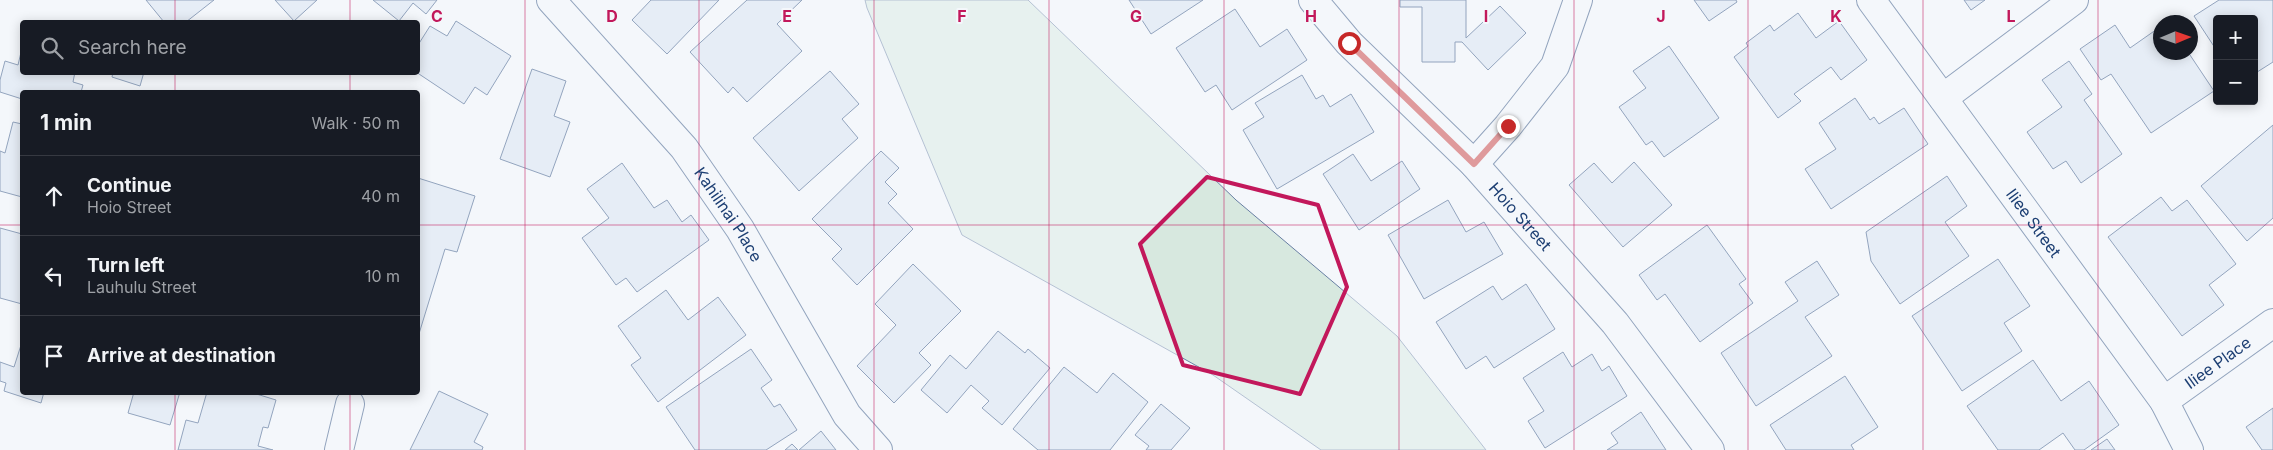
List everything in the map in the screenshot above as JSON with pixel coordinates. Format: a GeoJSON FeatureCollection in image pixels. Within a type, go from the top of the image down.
{"type":"FeatureCollection","features":[{"type":"Feature","properties":{"kind":"street","name":"Kahilinai Place"},"geometry":{"type":"LineString","coordinates":[[551,0],[684,148],[740,230],[847,415],[878,450]]}},
{"type":"Feature","properties":{"kind":"street","name":"Hoio Street"},"geometry":{"type":"LineString","coordinates":[[1313,0],[1349,43],[1474,164],[1616,323],[1710,450]]}},
{"type":"Feature","properties":{"kind":"street"},"geometry":{"type":"LineString","coordinates":[[1474,164],[1508,126],[1555,66],[1578,0]]}},
{"type":"Feature","properties":{"kind":"street","name":"Iliee Street"},"geometry":{"type":"LineString","coordinates":[[1871,0],[2164,401],[2189,450]]}},
{"type":"Feature","properties":{"kind":"street"},"geometry":{"type":"LineString","coordinates":[[1943,98],[2074,0]]}},
{"type":"Feature","properties":{"kind":"street","name":"Iliee Place"},"geometry":{"type":"LineString","coordinates":[[2164,401],[2273,323]]}},
{"type":"Feature","properties":{"kind":"street"},"geometry":{"type":"LineString","coordinates":[[339,450],[350,404]]}},
{"type":"Feature","properties":{"kind":"highlighted area"},"geometry":{"type":"Polygon","coordinates":[[[1207,177],[1318,205],[1347,287],[1300,394],[1183,365],[1140,244],[1207,177]]]}},
{"type":"Feature","properties":{"kind":"shaded area"},"geometry":{"type":"Polygon","coordinates":[[[865,0],[1028,0],[1236,200],[1397,336],[1486,450],[1321,450],[1213,375],[962,235],[865,0]]]}},
{"type":"Feature","properties":{"kind":"building"},"geometry":{"type":"Polygon","coordinates":[[[146,0],[214,0],[189,20],[162,20],[146,0]]]}},
{"type":"Feature","properties":{"kind":"building"},"geometry":{"type":"Polygon","coordinates":[[[275,0],[317,0],[295,20],[275,0]]]}},
{"type":"Feature","properties":{"kind":"building"},"geometry":{"type":"Polygon","coordinates":[[[373,0],[437,0],[426,14],[413,3],[400,20],[373,0]]]}},
{"type":"Feature","properties":{"kind":"building"},"geometry":{"type":"Polygon","coordinates":[[[651,0],[719,0],[667,54],[632,20],[651,0]]]}},
{"type":"Feature","properties":{"kind":"building"},"geometry":{"type":"Polygon","coordinates":[[[747,0],[802,0],[777,24],[802,51],[747,102],[733,87],[728,93],[690,52],[747,0]]]}},
{"type":"Feature","properties":{"kind":"building"},"geometry":{"type":"Polygon","coordinates":[[[1129,0],[1203,0],[1151,34],[1129,0]]]}},
{"type":"Feature","properties":{"kind":"building"},"geometry":{"type":"Polygon","coordinates":[[[1400,0],[1466,0],[1466,38],[1500,6],[1526,33],[1488,70],[1462,42],[1455,42],[1455,62],[1422,62],[1422,7],[1400,7],[1400,0]]]}},
{"type":"Feature","properties":{"kind":"building"},"geometry":{"type":"Polygon","coordinates":[[[1694,0],[1736,0],[1737,2],[1709,21],[1694,0]]]}},
{"type":"Feature","properties":{"kind":"building"},"geometry":{"type":"Polygon","coordinates":[[[1964,0],[1985,0],[1971,10],[1964,0]]]}},
{"type":"Feature","properties":{"kind":"building"},"geometry":{"type":"Polygon","coordinates":[[[2219,0],[2273,0],[2273,62],[2258,71],[2258,15],[2213,15],[2213,45],[2198,22],[2198,15],[2196,15],[2219,0]]]}},
{"type":"Feature","properties":{"kind":"building"},"geometry":{"type":"Polygon","coordinates":[[[1235,9],[1260,47],[1287,29],[1307,60],[1232,110],[1216,85],[1205,92],[1176,48],[1235,9]]]}},
{"type":"Feature","properties":{"kind":"building"},"geometry":{"type":"Polygon","coordinates":[[[1798,13],[1816,38],[1839,21],[1867,60],[1841,80],[1831,67],[1794,94],[1801,101],[1778,118],[1734,57],[1748,46],[1746,43],[1770,25],[1774,31],[1798,13]]]}},
{"type":"Feature","properties":{"kind":"building"},"geometry":{"type":"Polygon","coordinates":[[[456,21],[511,56],[487,95],[475,87],[464,104],[420,75],[420,42],[430,26],[447,36],[456,21]]]}},
{"type":"Feature","properties":{"kind":"building"},"geometry":{"type":"Polygon","coordinates":[[[2115,25],[2130,48],[2153,32],[2153,60],[2193,60],[2213,92],[2151,133],[2111,74],[2101,80],[2080,49],[2115,25]]]}},
{"type":"Feature","properties":{"kind":"building"},"geometry":{"type":"Polygon","coordinates":[[[1669,46],[1719,118],[1664,157],[1652,141],[1646,145],[1619,107],[1646,88],[1633,71],[1669,46]]]}},
{"type":"Feature","properties":{"kind":"building"},"geometry":{"type":"Polygon","coordinates":[[[20,56],[20,75],[74,75],[73,82],[83,85],[82,90],[20,90],[20,98],[0,92],[0,80],[5,61],[18,65],[20,56]]]}},
{"type":"Feature","properties":{"kind":"building"},"geometry":{"type":"Polygon","coordinates":[[[2069,61],[2092,94],[2084,100],[2122,154],[2081,183],[2066,161],[2053,169],[2027,132],[2062,107],[2042,80],[2069,61]]]}},
{"type":"Feature","properties":{"kind":"building"},"geometry":{"type":"Polygon","coordinates":[[[532,69],[566,81],[554,116],[570,122],[550,177],[500,159],[532,69]]]}},
{"type":"Feature","properties":{"kind":"building"},"geometry":{"type":"Polygon","coordinates":[[[830,71],[859,104],[842,119],[858,138],[799,191],[753,138],[830,71]]]}},
{"type":"Feature","properties":{"kind":"building"},"geometry":{"type":"Polygon","coordinates":[[[112,75],[143,75],[140,86],[112,77],[112,75]]]}},
{"type":"Feature","properties":{"kind":"building"},"geometry":{"type":"Polygon","coordinates":[[[1302,75],[1316,99],[1323,95],[1330,107],[1351,94],[1374,132],[1277,189],[1243,130],[1264,117],[1255,103],[1302,75]]]}},
{"type":"Feature","properties":{"kind":"building"},"geometry":{"type":"Polygon","coordinates":[[[1855,98],[1870,120],[1874,117],[1879,124],[1904,108],[1928,144],[1831,209],[1805,169],[1836,149],[1819,123],[1855,98]]]}},
{"type":"Feature","properties":{"kind":"building"},"geometry":{"type":"Polygon","coordinates":[[[13,122],[20,124],[20,196],[0,191],[0,151],[5,153],[13,122]]]}},
{"type":"Feature","properties":{"kind":"building"},"geometry":{"type":"Polygon","coordinates":[[[2273,125],[2273,218],[2247,241],[2201,186],[2273,125]]]}},
{"type":"Feature","properties":{"kind":"building"},"geometry":{"type":"Polygon","coordinates":[[[881,151],[899,168],[885,182],[897,194],[888,203],[913,229],[857,285],[832,259],[842,249],[812,219],[881,151]]]}},
{"type":"Feature","properties":{"kind":"building"},"geometry":{"type":"Polygon","coordinates":[[[1353,154],[1371,181],[1402,161],[1420,189],[1359,230],[1323,174],[1353,154]]]}},
{"type":"Feature","properties":{"kind":"building"},"geometry":{"type":"Polygon","coordinates":[[[1634,162],[1672,205],[1623,247],[1569,185],[1594,163],[1612,183],[1634,162]]]}},
{"type":"Feature","properties":{"kind":"building"},"geometry":{"type":"Polygon","coordinates":[[[622,163],[654,208],[667,200],[682,222],[691,215],[709,240],[637,292],[626,278],[616,285],[582,238],[609,218],[587,189],[622,163]]]}},
{"type":"Feature","properties":{"kind":"building"},"geometry":{"type":"Polygon","coordinates":[[[1947,176],[1967,206],[1945,222],[1969,256],[1900,304],[1871,261],[1866,232],[1947,176]]]}},
{"type":"Feature","properties":{"kind":"building"},"geometry":{"type":"Polygon","coordinates":[[[420,179],[475,196],[457,252],[445,249],[420,330],[420,179]]]}},
{"type":"Feature","properties":{"kind":"building"},"geometry":{"type":"Polygon","coordinates":[[[2161,197],[2172,211],[2187,200],[2236,264],[2209,285],[2224,305],[2182,336],[2108,237],[2161,197]]]}},
{"type":"Feature","properties":{"kind":"building"},"geometry":{"type":"Polygon","coordinates":[[[1448,200],[1466,232],[1484,222],[1503,254],[1424,299],[1388,235],[1448,200]]]}},
{"type":"Feature","properties":{"kind":"building"},"geometry":{"type":"Polygon","coordinates":[[[1707,225],[1746,279],[1739,284],[1753,303],[1700,342],[1665,294],[1657,300],[1639,275],[1707,225]]]}},
{"type":"Feature","properties":{"kind":"building"},"geometry":{"type":"Polygon","coordinates":[[[0,228],[20,233],[20,303],[0,298],[0,228]]]}},
{"type":"Feature","properties":{"kind":"building"},"geometry":{"type":"Polygon","coordinates":[[[1998,259],[2030,306],[2004,323],[2022,351],[1962,391],[1912,316],[1998,259]]]}},
{"type":"Feature","properties":{"kind":"building"},"geometry":{"type":"Polygon","coordinates":[[[1817,261],[1839,295],[1805,317],[1832,356],[1756,406],[1721,353],[1798,301],[1785,282],[1817,261]]]}},
{"type":"Feature","properties":{"kind":"building"},"geometry":{"type":"Polygon","coordinates":[[[913,264],[961,311],[919,353],[931,365],[894,403],[857,366],[896,325],[875,304],[913,264]]]}},
{"type":"Feature","properties":{"kind":"building"},"geometry":{"type":"Polygon","coordinates":[[[1526,284],[1555,329],[1494,368],[1486,356],[1466,369],[1436,322],[1493,286],[1502,300],[1526,284]]]}},
{"type":"Feature","properties":{"kind":"building"},"geometry":{"type":"Polygon","coordinates":[[[666,290],[688,320],[718,297],[746,335],[658,402],[631,365],[641,358],[618,326],[666,290]]]}},
{"type":"Feature","properties":{"kind":"building"},"geometry":{"type":"Polygon","coordinates":[[[998,331],[1025,353],[1028,349],[1050,368],[1002,425],[982,408],[989,401],[971,385],[947,413],[921,390],[950,355],[966,369],[998,331]]]}},
{"type":"Feature","properties":{"kind":"building"},"geometry":{"type":"Polygon","coordinates":[[[20,348],[20,395],[43,395],[41,403],[4,391],[6,383],[0,381],[0,362],[14,367],[20,348]]]}},
{"type":"Feature","properties":{"kind":"building"},"geometry":{"type":"Polygon","coordinates":[[[751,349],[772,380],[761,388],[774,407],[780,404],[797,430],[766,450],[695,450],[666,407],[751,349]]]}},
{"type":"Feature","properties":{"kind":"building"},"geometry":{"type":"Polygon","coordinates":[[[1563,352],[1572,367],[1592,354],[1602,371],[1609,366],[1627,396],[1545,448],[1528,421],[1544,411],[1523,378],[1563,352]]]}},
{"type":"Feature","properties":{"kind":"building"},"geometry":{"type":"Polygon","coordinates":[[[2033,360],[2061,401],[2089,381],[2119,425],[2084,450],[2075,450],[2063,433],[2039,450],[1998,450],[1967,406],[2033,360]]]}},
{"type":"Feature","properties":{"kind":"building"},"geometry":{"type":"Polygon","coordinates":[[[1064,367],[1097,393],[1113,373],[1148,402],[1110,450],[1038,450],[1013,429],[1064,367]]]}},
{"type":"Feature","properties":{"kind":"building"},"geometry":{"type":"Polygon","coordinates":[[[1845,376],[1878,427],[1851,445],[1854,450],[1786,450],[1770,425],[1845,376]]]}},
{"type":"Feature","properties":{"kind":"building"},"geometry":{"type":"Polygon","coordinates":[[[439,391],[488,414],[474,442],[483,447],[482,450],[410,450],[439,391]]]}},
{"type":"Feature","properties":{"kind":"building"},"geometry":{"type":"Polygon","coordinates":[[[133,395],[179,395],[170,425],[128,413],[133,395]]]}},
{"type":"Feature","properties":{"kind":"building"},"geometry":{"type":"Polygon","coordinates":[[[206,395],[260,395],[276,400],[268,428],[263,427],[258,446],[273,450],[178,450],[186,420],[198,423],[206,395]]]}},
{"type":"Feature","properties":{"kind":"building"},"geometry":{"type":"Polygon","coordinates":[[[1161,404],[1190,428],[1171,450],[1146,450],[1149,446],[1135,435],[1161,404]]]}},
{"type":"Feature","properties":{"kind":"building"},"geometry":{"type":"Polygon","coordinates":[[[2273,408],[2273,450],[2262,450],[2246,427],[2273,408]]]}},
{"type":"Feature","properties":{"kind":"building"},"geometry":{"type":"Polygon","coordinates":[[[1641,412],[1666,450],[1607,450],[1618,443],[1611,433],[1641,412]]]}},
{"type":"Feature","properties":{"kind":"building"},"geometry":{"type":"Polygon","coordinates":[[[821,431],[836,450],[799,450],[821,431]]]}},
{"type":"Feature","properties":{"kind":"building"},"geometry":{"type":"Polygon","coordinates":[[[2107,439],[2115,450],[2091,450],[2107,439]]]}},
{"type":"Feature","properties":{"kind":"building"},"geometry":{"type":"Polygon","coordinates":[[[792,444],[798,450],[785,450],[792,444]]]}},
{"type":"Feature","properties":{"kind":"route"},"geometry":{"type":"LineString","coordinates":[[1349,43],[1474,164],[1508,126]]}}]}
